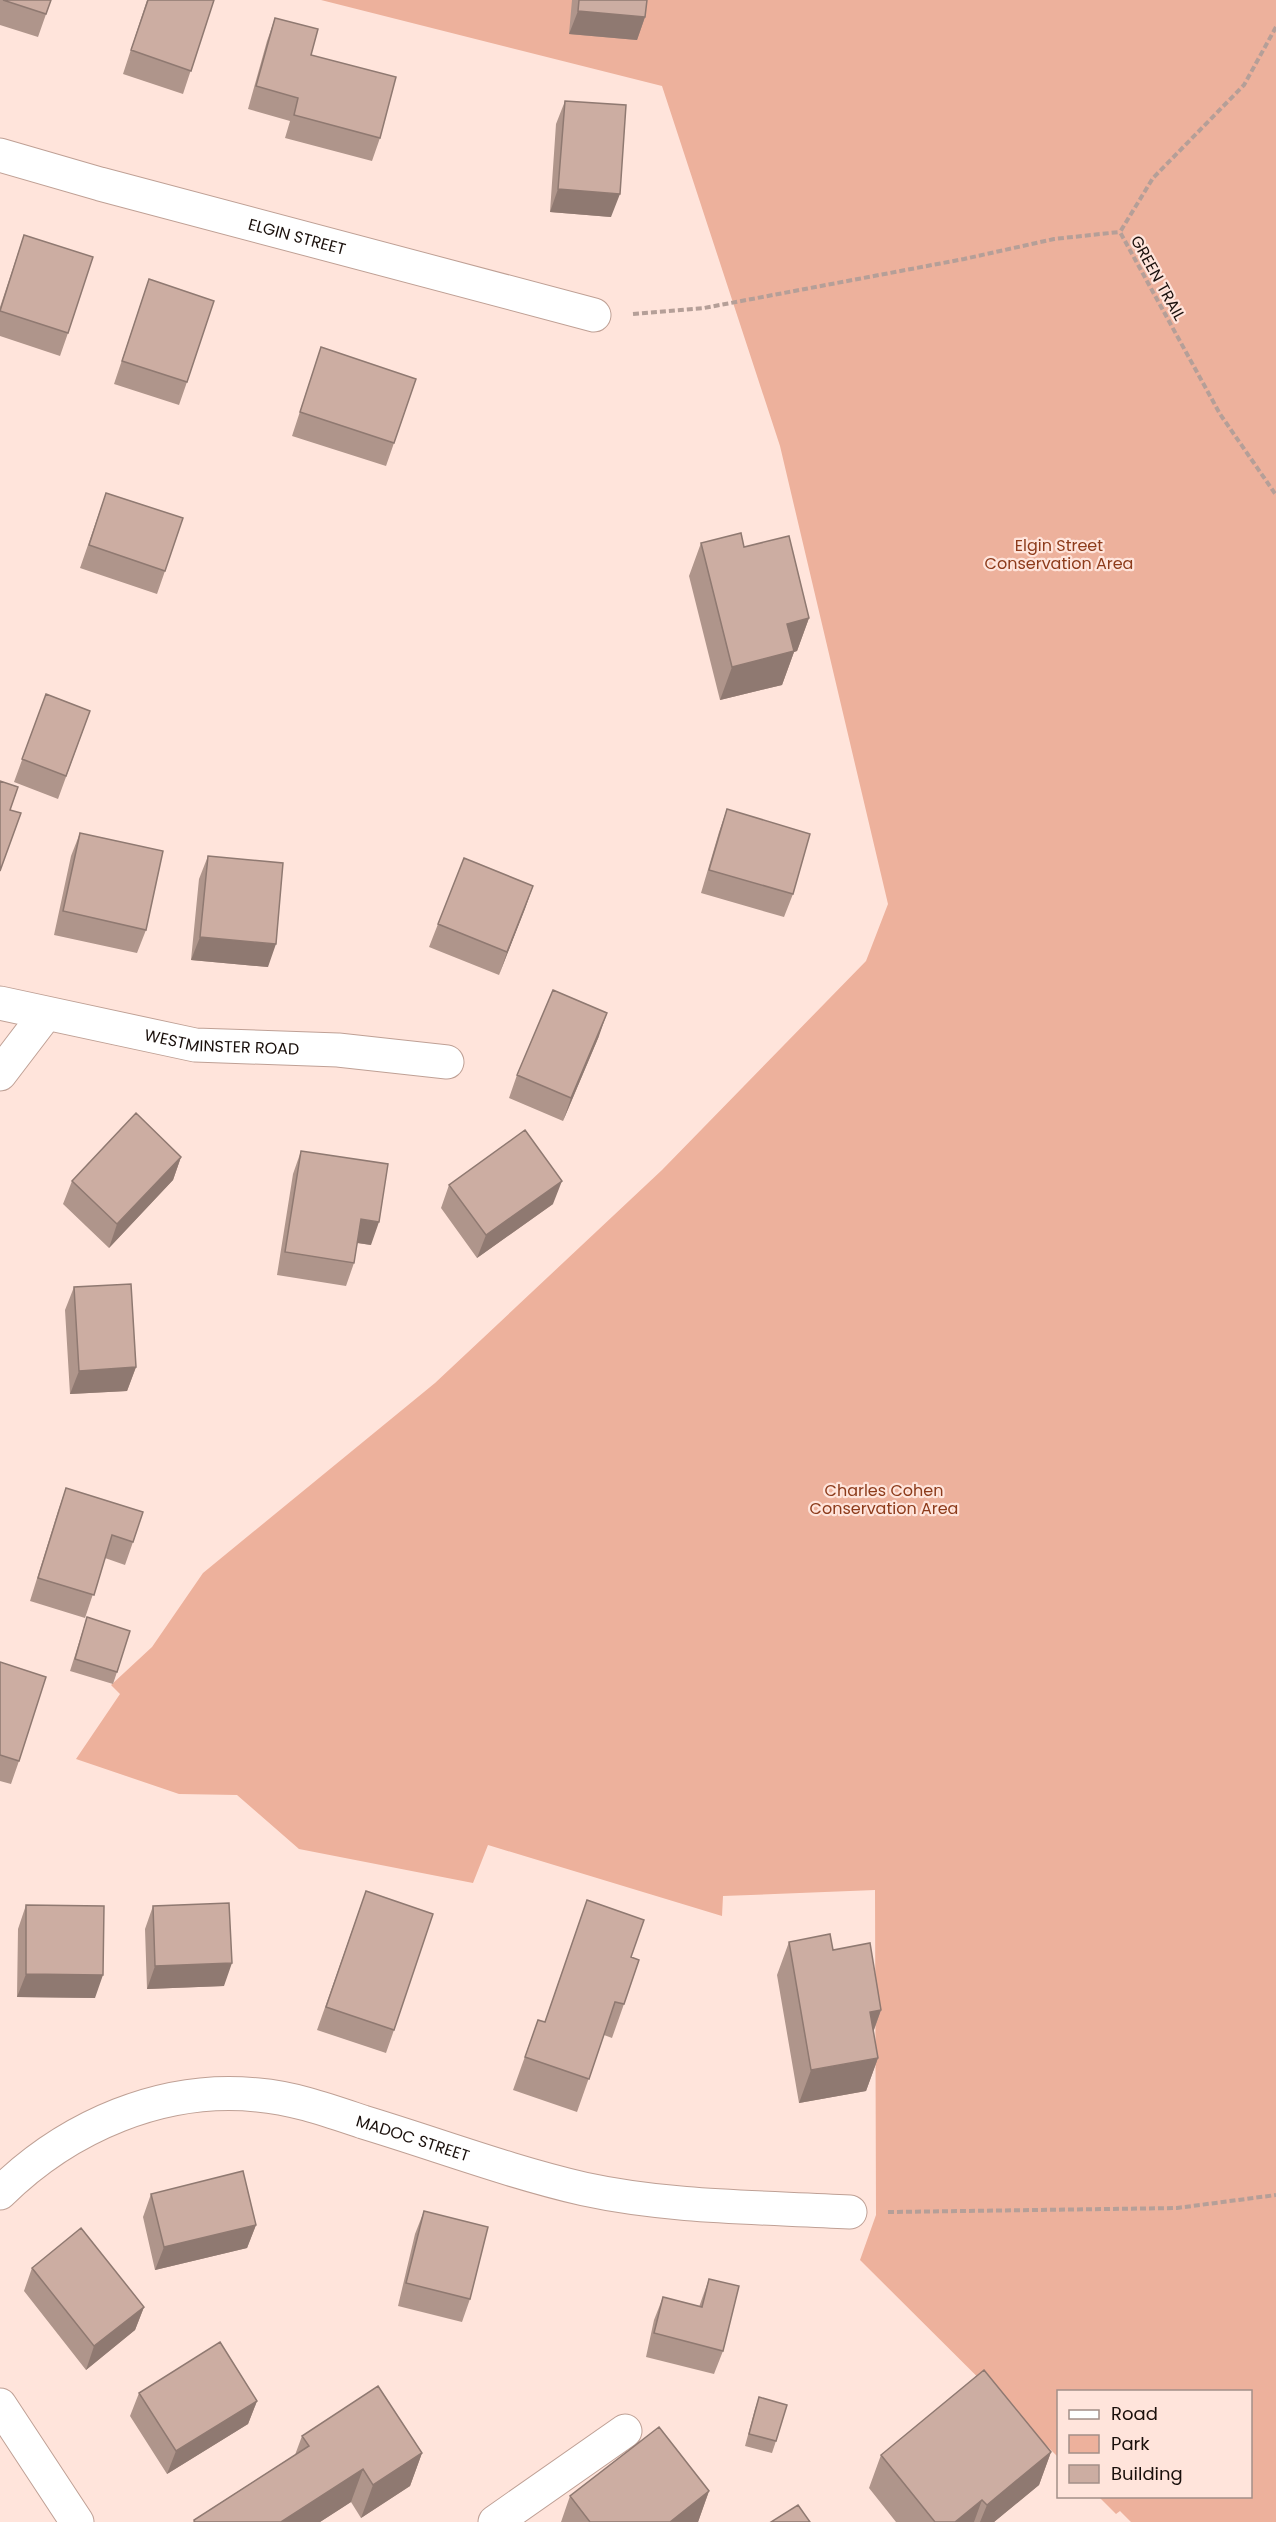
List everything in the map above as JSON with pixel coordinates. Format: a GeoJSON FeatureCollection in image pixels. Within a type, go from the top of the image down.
{"type":"FeatureCollection","features":[{"type":"Feature","properties":{"kind":"street","name":"ELGIN STREET"},"geometry":{"type":"LineString","coordinates":[[0,155],[100,184],[594,315]]}},
{"type":"Feature","properties":{"kind":"street","name":"WESTMINSTER ROAD"},"geometry":{"type":"LineString","coordinates":[[0,1003],[45,1015],[195,1045],[338,1050],[447,1062]]}},
{"type":"Feature","properties":{"kind":"street"},"geometry":{"type":"LineString","coordinates":[[0,1074],[45,1015]]}},
{"type":"Feature","properties":{"kind":"street","name":"MADOC STREET"},"geometry":{"type":"LineString","coordinates":[[0,2193],[57,2148],[88,2129],[123,2113],[155,2101],[189,2095],[224,2093],[260,2095],[296,2102],[584,2188],[680,2202],[850,2212]]}},
{"type":"Feature","properties":{"kind":"street"},"geometry":{"type":"LineString","coordinates":[[0,2405],[78,2522]]}},
{"type":"Feature","properties":{"kind":"street"},"geometry":{"type":"LineString","coordinates":[[495,2522],[625,2431]]}},
{"type":"Feature","properties":{"kind":"path","name":"GREEN TRAIL"},"geometry":{"type":"LineString","coordinates":[[1276,27],[1244,85],[1153,178],[1120,232],[1220,414],[1276,495]]}},
{"type":"Feature","properties":{"kind":"path"},"geometry":{"type":"LineString","coordinates":[[594,315],[704,308],[964,259],[1054,239],[1120,232]]}},
{"type":"Feature","properties":{"kind":"path"},"geometry":{"type":"LineString","coordinates":[[850,2212],[1177,2208],[1276,2194]]}},
{"type":"Feature","properties":{"kind":"green space","name":"Charles Cohen Conservation Area"},"geometry":{"type":"Polygon","coordinates":[[[321,0],[1276,0],[1276,2522],[1131,2522],[1120,2511],[1116,2514],[1100,2498],[1252,2498],[1252,2390],[1057,2390],[1057,2456],[860,2260],[876,2215],[875,1890],[723,1896],[722,1916],[488,1845],[473,1883],[299,1849],[237,1795],[179,1794],[76,1759],[120,1694],[111,1685],[152,1647],[203,1573],[435,1383],[662,1170],[866,961],[888,904],[780,446],[662,86],[321,0]]]}},
{"type":"Feature","properties":{"kind":"building"},"geometry":{"type":"Polygon","coordinates":[[[3,0],[51,0],[46,14],[3,0]]]}},
{"type":"Feature","properties":{"kind":"building"},"geometry":{"type":"Polygon","coordinates":[[[148,0],[214,0],[191,71],[131,50],[148,0]]]}},
{"type":"Feature","properties":{"kind":"building"},"geometry":{"type":"Polygon","coordinates":[[[579,0],[647,0],[645,17],[578,11],[579,0]]]}},
{"type":"Feature","properties":{"kind":"building"},"geometry":{"type":"Polygon","coordinates":[[[275,18],[318,29],[311,55],[396,77],[380,138],[294,115],[298,98],[256,86],[275,18]]]}},
{"type":"Feature","properties":{"kind":"building"},"geometry":{"type":"Polygon","coordinates":[[[565,101],[626,105],[620,194],[558,189],[565,101]]]}},
{"type":"Feature","properties":{"kind":"building"},"geometry":{"type":"Polygon","coordinates":[[[24,235],[93,257],[68,333],[0,311],[24,235]]]}},
{"type":"Feature","properties":{"kind":"building"},"geometry":{"type":"Polygon","coordinates":[[[149,279],[214,301],[187,382],[122,361],[149,279]]]}},
{"type":"Feature","properties":{"kind":"building"},"geometry":{"type":"Polygon","coordinates":[[[321,347],[416,379],[394,443],[300,412],[321,347]]]}},
{"type":"Feature","properties":{"kind":"building"},"geometry":{"type":"Polygon","coordinates":[[[106,493],[183,518],[165,571],[89,545],[106,493]]]}},
{"type":"Feature","properties":{"kind":"building"},"geometry":{"type":"Polygon","coordinates":[[[741,533],[744,547],[789,536],[809,618],[787,624],[794,651],[732,667],[701,543],[741,533]]]}},
{"type":"Feature","properties":{"kind":"building"},"geometry":{"type":"Polygon","coordinates":[[[46,694],[90,711],[66,776],[22,759],[46,694]]]}},
{"type":"Feature","properties":{"kind":"building"},"geometry":{"type":"Polygon","coordinates":[[[0,781],[18,787],[10,810],[21,813],[0,871],[0,781]]]}},
{"type":"Feature","properties":{"kind":"building"},"geometry":{"type":"Polygon","coordinates":[[[727,809],[810,834],[793,894],[709,870],[727,809]]]}},
{"type":"Feature","properties":{"kind":"building"},"geometry":{"type":"Polygon","coordinates":[[[80,833],[163,851],[146,930],[63,911],[80,833]]]}},
{"type":"Feature","properties":{"kind":"building"},"geometry":{"type":"Polygon","coordinates":[[[208,856],[283,863],[276,944],[200,937],[208,856]]]}},
{"type":"Feature","properties":{"kind":"building"},"geometry":{"type":"Polygon","coordinates":[[[464,858],[533,886],[507,952],[438,924],[464,858]]]}},
{"type":"Feature","properties":{"kind":"building"},"geometry":{"type":"Polygon","coordinates":[[[553,990],[607,1013],[571,1098],[517,1075],[553,990]]]}},
{"type":"Feature","properties":{"kind":"building"},"geometry":{"type":"Polygon","coordinates":[[[136,1113],[181,1157],[117,1224],[72,1181],[136,1113]]]}},
{"type":"Feature","properties":{"kind":"building"},"geometry":{"type":"Polygon","coordinates":[[[525,1130],[562,1181],[486,1235],[449,1185],[525,1130]]]}},
{"type":"Feature","properties":{"kind":"building"},"geometry":{"type":"Polygon","coordinates":[[[301,1151],[388,1164],[379,1222],[361,1219],[354,1263],[285,1252],[301,1151]]]}},
{"type":"Feature","properties":{"kind":"building"},"geometry":{"type":"Polygon","coordinates":[[[131,1284],[136,1367],[79,1371],[74,1287],[131,1284]]]}},
{"type":"Feature","properties":{"kind":"building"},"geometry":{"type":"Polygon","coordinates":[[[66,1488],[143,1512],[133,1542],[112,1535],[94,1595],[38,1578],[66,1488]]]}},
{"type":"Feature","properties":{"kind":"building"},"geometry":{"type":"Polygon","coordinates":[[[87,1617],[130,1631],[117,1672],[75,1659],[87,1617]]]}},
{"type":"Feature","properties":{"kind":"building"},"geometry":{"type":"Polygon","coordinates":[[[0,1662],[46,1677],[19,1761],[0,1755],[0,1662]]]}},
{"type":"Feature","properties":{"kind":"building"},"geometry":{"type":"Polygon","coordinates":[[[366,1891],[433,1914],[394,2030],[326,2007],[366,1891]]]}},
{"type":"Feature","properties":{"kind":"building"},"geometry":{"type":"Polygon","coordinates":[[[587,1900],[644,1920],[631,1957],[639,1960],[624,2004],[615,2002],[589,2079],[525,2057],[538,2020],[545,2022],[587,1900]]]}},
{"type":"Feature","properties":{"kind":"building"},"geometry":{"type":"Polygon","coordinates":[[[229,1903],[232,1963],[155,1966],[153,1906],[229,1903]]]}},
{"type":"Feature","properties":{"kind":"building"},"geometry":{"type":"Polygon","coordinates":[[[26,1905],[104,1906],[103,1975],[26,1974],[26,1905]]]}},
{"type":"Feature","properties":{"kind":"building"},"geometry":{"type":"Polygon","coordinates":[[[830,1934],[833,1950],[870,1943],[881,2010],[870,2012],[878,2058],[811,2070],[789,1942],[830,1934]]]}},
{"type":"Feature","properties":{"kind":"building"},"geometry":{"type":"Polygon","coordinates":[[[243,2171],[256,2225],[164,2247],[151,2194],[243,2171]]]}},
{"type":"Feature","properties":{"kind":"building"},"geometry":{"type":"Polygon","coordinates":[[[424,2211],[488,2227],[470,2299],[406,2283],[424,2211]]]}},
{"type":"Feature","properties":{"kind":"building"},"geometry":{"type":"Polygon","coordinates":[[[81,2228],[144,2307],[94,2346],[32,2268],[81,2228]]]}},
{"type":"Feature","properties":{"kind":"building"},"geometry":{"type":"Polygon","coordinates":[[[709,2279],[739,2286],[723,2351],[654,2333],[663,2297],[702,2307],[709,2279]]]}},
{"type":"Feature","properties":{"kind":"building"},"geometry":{"type":"Polygon","coordinates":[[[220,2342],[257,2401],[176,2451],[139,2393],[220,2342]]]}},
{"type":"Feature","properties":{"kind":"building"},"geometry":{"type":"Polygon","coordinates":[[[984,2370],[1051,2452],[987,2505],[982,2500],[955,2522],[935,2522],[881,2455],[984,2370]]]}},
{"type":"Feature","properties":{"kind":"building"},"geometry":{"type":"Polygon","coordinates":[[[378,2386],[422,2453],[373,2485],[363,2469],[281,2522],[195,2522],[194,2520],[309,2446],[302,2436],[378,2386]]]}},
{"type":"Feature","properties":{"kind":"building"},"geometry":{"type":"Polygon","coordinates":[[[759,2397],[787,2405],[776,2441],[749,2434],[759,2397]]]}},
{"type":"Feature","properties":{"kind":"building"},"geometry":{"type":"Polygon","coordinates":[[[659,2427],[709,2491],[670,2522],[590,2522],[570,2496],[659,2427]]]}},
{"type":"Feature","properties":{"kind":"building"},"geometry":{"type":"Polygon","coordinates":[[[798,2505],[810,2522],[771,2522],[798,2505]]]}},
{"type":"Feature","properties":{"kind":"park label","name":"Elgin Street Conservation Area"},"geometry":{"type":"Point","coordinates":[1059,554]}}]}
